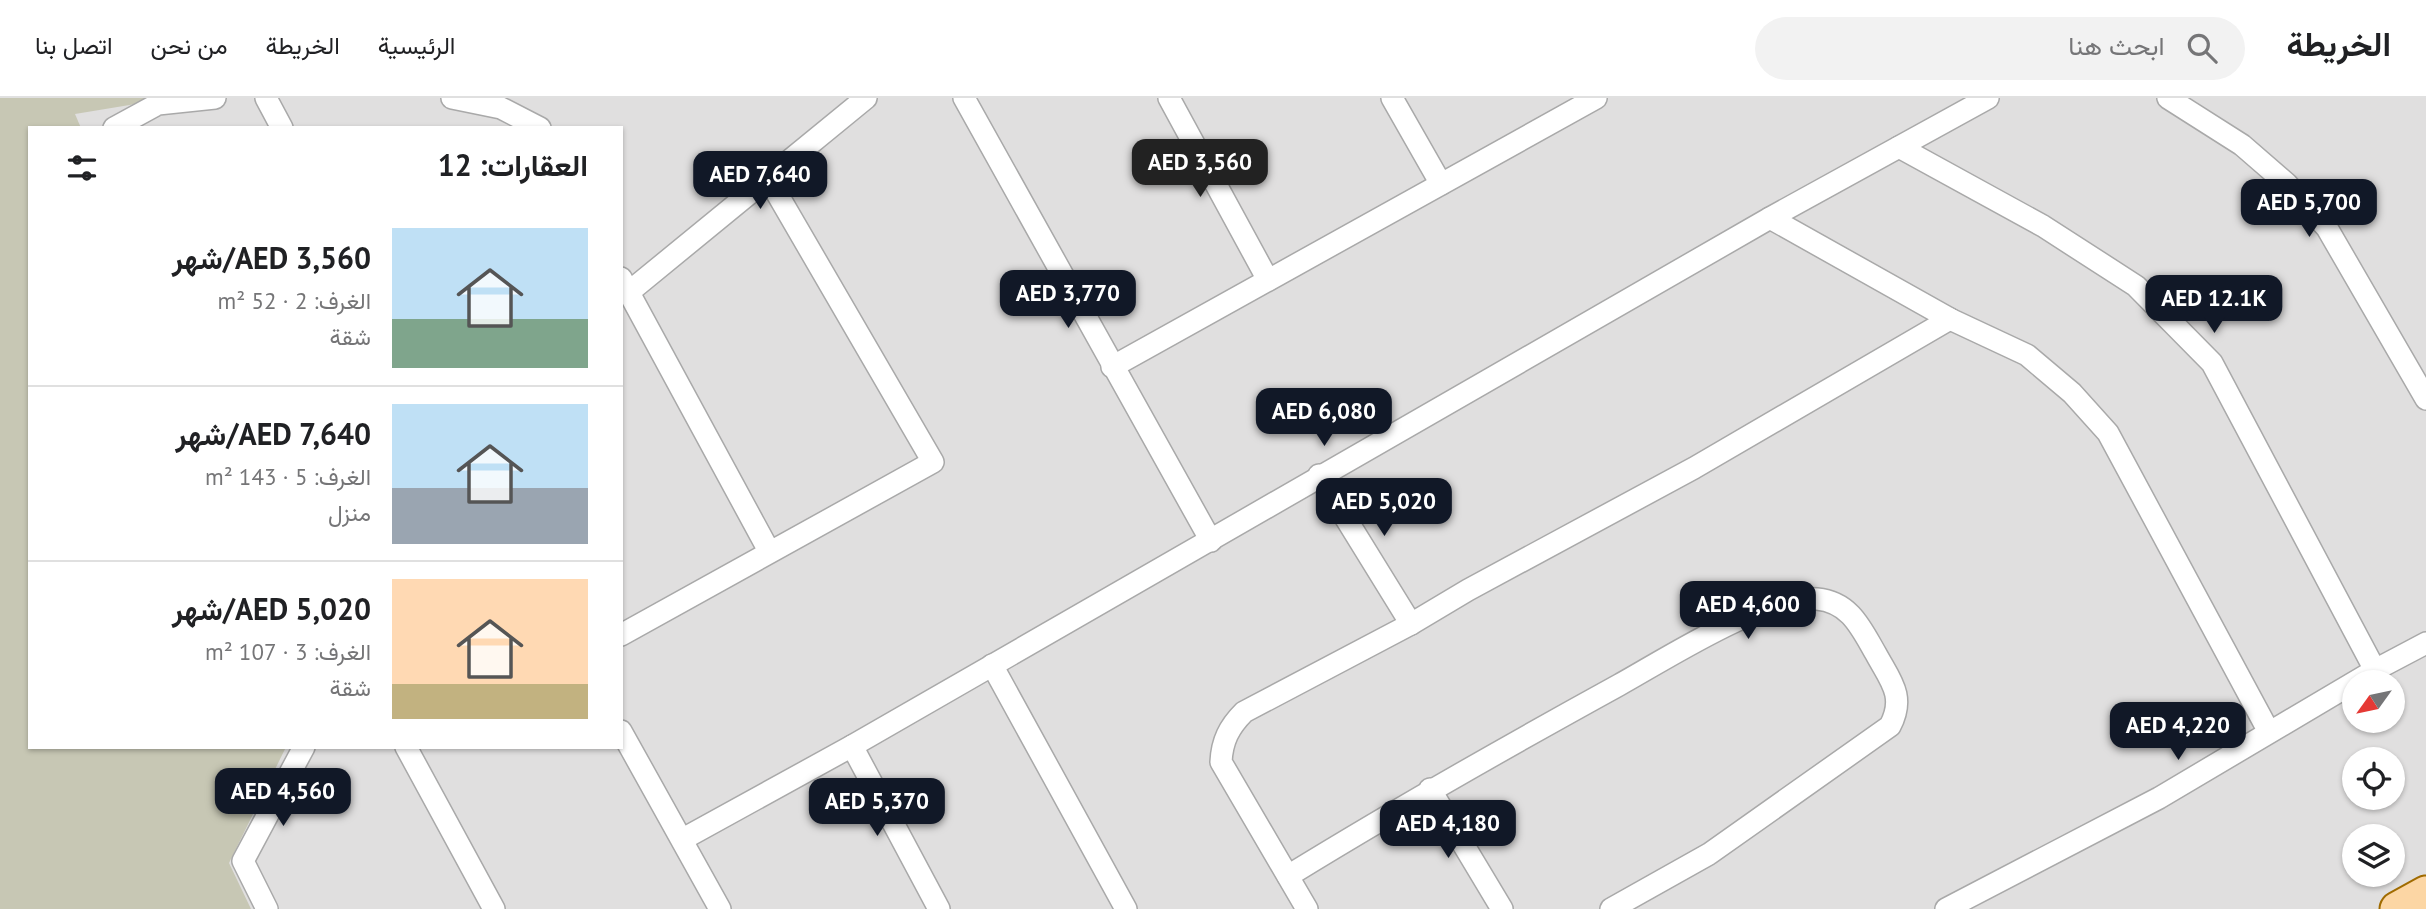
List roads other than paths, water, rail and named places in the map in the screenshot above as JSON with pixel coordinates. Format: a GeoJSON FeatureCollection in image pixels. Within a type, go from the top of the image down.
{"type":"FeatureCollection","features":[{"type":"Feature","properties":{"kind":"main road"},"geometry":{"type":"LineString","coordinates":[[2397,909],[2426,892]]}},
{"type":"Feature","properties":{"kind":"street"},"geometry":{"type":"LineString","coordinates":[[118,126],[158,104],[215,98]]}},
{"type":"Feature","properties":{"kind":"street"},"geometry":{"type":"LineString","coordinates":[[266,98],[281,126]]}},
{"type":"Feature","properties":{"kind":"street"},"geometry":{"type":"LineString","coordinates":[[452,98],[501,108],[536,126]]}},
{"type":"Feature","properties":{"kind":"street"},"geometry":{"type":"LineString","coordinates":[[769,551],[625,285],[768,178],[866,98]]}},
{"type":"Feature","properties":{"kind":"street"},"geometry":{"type":"LineString","coordinates":[[964,98],[1211,541]]}},
{"type":"Feature","properties":{"kind":"street"},"geometry":{"type":"LineString","coordinates":[[1168,98],[1268,280]]}},
{"type":"Feature","properties":{"kind":"street"},"geometry":{"type":"LineString","coordinates":[[1392,98],[1441,184]]}},
{"type":"Feature","properties":{"kind":"street"},"geometry":{"type":"LineString","coordinates":[[1112,367],[1596,98]]}},
{"type":"Feature","properties":{"kind":"street"},"geometry":{"type":"LineString","coordinates":[[683,839],[852,747],[1211,541],[1319,475],[1770,218],[1988,98]]}},
{"type":"Feature","properties":{"kind":"street"},"geometry":{"type":"LineString","coordinates":[[2168,98],[2242,145],[2287,184],[2327,228],[2426,399]]}},
{"type":"Feature","properties":{"kind":"street"},"geometry":{"type":"LineString","coordinates":[[1899,147],[2043,226],[2136,286],[2212,363],[2375,670],[2426,643]]}},
{"type":"Feature","properties":{"kind":"street"},"geometry":{"type":"LineString","coordinates":[[623,634],[933,462],[768,178]]}},
{"type":"Feature","properties":{"kind":"street"},"geometry":{"type":"LineString","coordinates":[[1770,218],[1950,319],[2026,355],[2071,393],[2108,433],[2269,732]]}},
{"type":"Feature","properties":{"kind":"street"},"geometry":{"type":"LineString","coordinates":[[1307,909],[1221,762],[1222,744],[1244,712],[1411,625],[1468,590],[1694,468],[1950,319]]}},
{"type":"Feature","properties":{"kind":"street"},"geometry":{"type":"LineString","coordinates":[[1319,475],[1411,625]]}},
{"type":"Feature","properties":{"kind":"street"},"geometry":{"type":"LineString","coordinates":[[1288,876],[1430,789],[1710,635],[1796,599],[1819,599],[1840,605],[1856,617],[1896,691],[1898,711],[1890,726],[1709,854],[1611,909]]}},
{"type":"Feature","properties":{"kind":"street"},"geometry":{"type":"LineString","coordinates":[[992,665],[1126,909]]}},
{"type":"Feature","properties":{"kind":"street"},"geometry":{"type":"LineString","coordinates":[[1946,909],[2159,798],[2342,689]]}},
{"type":"Feature","properties":{"kind":"street"},"geometry":{"type":"LineString","coordinates":[[623,734],[720,909]]}},
{"type":"Feature","properties":{"kind":"street"},"geometry":{"type":"LineString","coordinates":[[852,747],[939,909]]}},
{"type":"Feature","properties":{"kind":"street"},"geometry":{"type":"LineString","coordinates":[[267,909],[243,861],[303,749]]}},
{"type":"Feature","properties":{"kind":"street"},"geometry":{"type":"LineString","coordinates":[[407,749],[494,909]]}},
{"type":"Feature","properties":{"kind":"street"},"geometry":{"type":"LineString","coordinates":[[1430,789],[1502,909]]}}]}
